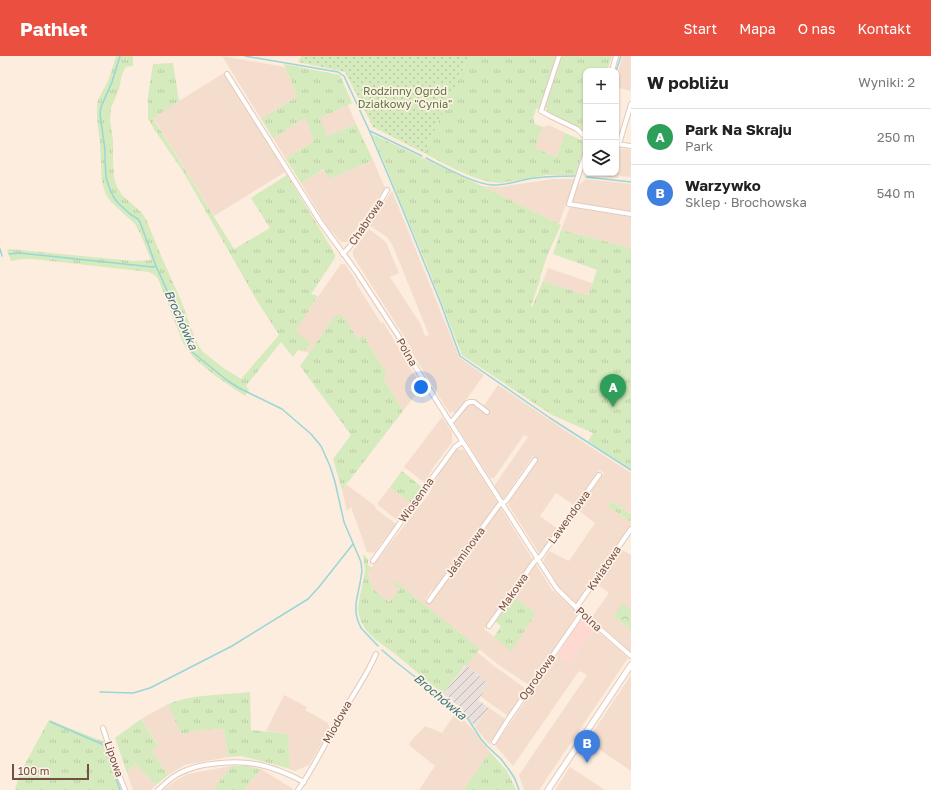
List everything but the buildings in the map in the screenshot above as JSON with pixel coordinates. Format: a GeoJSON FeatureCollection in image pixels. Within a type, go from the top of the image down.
{"type":"FeatureCollection","features":[{"type":"Feature","properties":{"kind":"street"},"geometry":{"type":"LineString","coordinates":[[559,56],[541,111],[577,129],[583,135]]}},
{"type":"Feature","properties":{"kind":"street"},"geometry":{"type":"LineString","coordinates":[[613,68],[616,56]]}},
{"type":"Feature","properties":{"kind":"street","name":"Polna"},"geometry":{"type":"LineString","coordinates":[[227,74],[321,223],[356,271],[403,343],[413,363],[462,442],[557,589],[576,608],[631,656]]}},
{"type":"Feature","properties":{"kind":"street"},"geometry":{"type":"LineString","coordinates":[[619,141],[631,104]]}},
{"type":"Feature","properties":{"kind":"street"},"geometry":{"type":"LineString","coordinates":[[619,144],[631,146]]}},
{"type":"Feature","properties":{"kind":"street"},"geometry":{"type":"LineString","coordinates":[[583,161],[569,204],[631,214]]}},
{"type":"Feature","properties":{"kind":"street","name":"Chabrowa"},"geometry":{"type":"LineString","coordinates":[[344,254],[368,222],[387,190]]}},
{"type":"Feature","properties":{"kind":"street"},"geometry":{"type":"LineString","coordinates":[[450,422],[467,403],[470,402],[474,402],[487,412]]}},
{"type":"Feature","properties":{"kind":"street","name":"Wiosenna"},"geometry":{"type":"LineString","coordinates":[[373,561],[433,477],[456,447],[462,442]]}},
{"type":"Feature","properties":{"kind":"street","name":"Jaśminowa"},"geometry":{"type":"LineString","coordinates":[[429,601],[499,505],[506,501],[534,460]]}},
{"type":"Feature","properties":{"kind":"street","name":"Lawendowa"},"geometry":{"type":"LineString","coordinates":[[538,559],[542,556],[600,475]]}},
{"type":"Feature","properties":{"kind":"street","name":"Kwiatowa"},"geometry":{"type":"LineString","coordinates":[[576,608],[631,529]]}},
{"type":"Feature","properties":{"kind":"street","name":"Makowa"},"geometry":{"type":"LineString","coordinates":[[489,626],[534,562],[538,559]]}},
{"type":"Feature","properties":{"kind":"street","name":"Ogrodowa"},"geometry":{"type":"LineString","coordinates":[[494,742],[582,613]]}},
{"type":"Feature","properties":{"kind":"street","name":"Miodowa"},"geometry":{"type":"LineString","coordinates":[[298,790],[373,662],[376,654]]}},
{"type":"Feature","properties":{"kind":"street"},"geometry":{"type":"LineString","coordinates":[[548,790],[631,665]]}},
{"type":"Feature","properties":{"kind":"street","name":"Lipowa"},"geometry":{"type":"LineString","coordinates":[[103,728],[125,790]]}},
{"type":"Feature","properties":{"kind":"street"},"geometry":{"type":"LineString","coordinates":[[158,790],[174,777],[192,768],[229,762],[246,762],[273,768],[288,773],[304,782]]}},
{"type":"Feature","properties":{"kind":"shaded area"},"geometry":{"type":"Polygon","coordinates":[[[222,56],[285,67],[297,97],[261,119],[222,56]]]}},
{"type":"Feature","properties":{"kind":"shaded area"},"geometry":{"type":"Polygon","coordinates":[[[623,56],[631,56],[630,91],[619,88],[619,68],[623,56]]]}},
{"type":"Feature","properties":{"kind":"shaded area"},"geometry":{"type":"Polygon","coordinates":[[[224,73],[285,172],[214,216],[153,117],[224,73]]]}},
{"type":"Feature","properties":{"kind":"shaded area"},"geometry":{"type":"Polygon","coordinates":[[[348,105],[356,124],[327,136],[319,118],[348,105]]]}},
{"type":"Feature","properties":{"kind":"shaded area"},"geometry":{"type":"Polygon","coordinates":[[[305,118],[314,141],[286,159],[273,138],[305,118]]]}},
{"type":"Feature","properties":{"kind":"shaded area"},"geometry":{"type":"Polygon","coordinates":[[[549,125],[565,133],[556,157],[535,148],[543,127],[549,125]]]}},
{"type":"Feature","properties":{"kind":"shaded area"},"geometry":{"type":"Polygon","coordinates":[[[619,148],[631,150],[631,177],[619,176],[619,148]]]}},
{"type":"Feature","properties":{"kind":"shaded area"},"geometry":{"type":"Polygon","coordinates":[[[373,160],[385,188],[347,242],[341,242],[327,226],[301,183],[325,169],[329,179],[373,160]]]}},
{"type":"Feature","properties":{"kind":"shaded area"},"geometry":{"type":"Polygon","coordinates":[[[604,176],[619,176],[618,178],[604,176]]]}},
{"type":"Feature","properties":{"kind":"shaded area"},"geometry":{"type":"Polygon","coordinates":[[[553,179],[575,179],[559,224],[482,186],[500,187],[553,179]]]}},
{"type":"Feature","properties":{"kind":"shaded area"},"geometry":{"type":"Polygon","coordinates":[[[586,179],[631,184],[631,213],[572,203],[578,186],[586,179]]]}},
{"type":"Feature","properties":{"kind":"shaded area"},"geometry":{"type":"Polygon","coordinates":[[[392,191],[459,357],[484,375],[455,415],[453,411],[450,413],[447,409],[414,356],[410,346],[353,256],[353,251],[369,229],[386,242],[399,273],[390,277],[421,325],[425,336],[429,335],[392,244],[387,237],[369,225],[392,191]]]}},
{"type":"Feature","properties":{"kind":"shaded area"},"geometry":{"type":"Polygon","coordinates":[[[570,207],[631,217],[631,248],[561,230],[570,207]]]}},
{"type":"Feature","properties":{"kind":"shaded area"},"geometry":{"type":"Polygon","coordinates":[[[341,264],[345,264],[355,279],[357,285],[381,323],[383,322],[422,386],[403,411],[383,378],[387,374],[363,335],[358,339],[343,316],[340,315],[334,317],[309,353],[302,351],[305,351],[306,341],[294,331],[341,264]]]}},
{"type":"Feature","properties":{"kind":"shaded area"},"geometry":{"type":"Polygon","coordinates":[[[548,268],[592,283],[588,297],[543,281],[548,268]]]}},
{"type":"Feature","properties":{"kind":"shaded area"},"geometry":{"type":"Polygon","coordinates":[[[498,385],[631,473],[631,514],[611,501],[608,506],[631,522],[631,524],[577,602],[575,602],[554,582],[555,580],[544,562],[544,559],[549,551],[569,561],[595,523],[578,510],[604,473],[599,470],[574,505],[556,493],[540,516],[558,529],[539,553],[509,506],[509,502],[538,459],[533,456],[502,501],[494,486],[528,437],[524,435],[494,478],[490,478],[454,422],[467,405],[473,404],[487,414],[489,411],[483,407],[498,385]]]}},
{"type":"Feature","properties":{"kind":"shaded area"},"geometry":{"type":"Polygon","coordinates":[[[442,417],[452,432],[452,443],[434,466],[425,483],[404,467],[442,417]]]}},
{"type":"Feature","properties":{"kind":"shaded area"},"geometry":{"type":"Polygon","coordinates":[[[457,449],[464,450],[498,503],[425,600],[430,603],[500,507],[533,560],[484,629],[511,650],[536,613],[512,596],[535,563],[552,590],[578,613],[529,685],[500,666],[395,581],[400,589],[389,602],[372,588],[368,572],[429,494],[440,471],[457,449]]]}},
{"type":"Feature","properties":{"kind":"shaded area"},"geometry":{"type":"Polygon","coordinates":[[[347,485],[396,524],[374,553],[367,552],[351,507],[347,511],[342,490],[347,485]]]}},
{"type":"Feature","properties":{"kind":"shaded area"},"geometry":{"type":"Polygon","coordinates":[[[390,487],[411,503],[398,521],[377,504],[390,487]]]}},
{"type":"Feature","properties":{"kind":"shaded area"},"geometry":{"type":"Polygon","coordinates":[[[621,549],[631,555],[631,610],[622,604],[614,617],[631,630],[631,652],[592,617],[609,593],[597,584],[621,549]]]}},
{"type":"Feature","properties":{"kind":"shaded area"},"geometry":{"type":"Polygon","coordinates":[[[582,618],[594,628],[570,663],[558,654],[582,618]]]}},
{"type":"Feature","properties":{"kind":"shaded area"},"geometry":{"type":"Polygon","coordinates":[[[594,628],[628,658],[539,790],[524,790],[519,775],[587,675],[579,671],[513,766],[495,745],[558,654],[570,663],[594,628]]]}},
{"type":"Feature","properties":{"kind":"shaded area"},"geometry":{"type":"Polygon","coordinates":[[[477,652],[526,689],[508,716],[480,696],[488,683],[467,666],[477,652]]]}},
{"type":"Feature","properties":{"kind":"shaded area"},"geometry":{"type":"Polygon","coordinates":[[[466,665],[489,684],[478,700],[489,708],[475,726],[461,712],[463,709],[443,694],[466,665]]]}},
{"type":"Feature","properties":{"kind":"shaded area"},"geometry":{"type":"Polygon","coordinates":[[[631,675],[631,771],[587,741],[631,675]]]}},
{"type":"Feature","properties":{"kind":"shaded area"},"geometry":{"type":"Polygon","coordinates":[[[284,695],[307,707],[305,710],[328,723],[330,729],[309,765],[295,771],[290,769],[288,734],[266,731],[284,695]]]}},
{"type":"Feature","properties":{"kind":"shaded area"},"geometry":{"type":"Polygon","coordinates":[[[168,704],[181,734],[199,730],[224,729],[228,757],[185,765],[168,775],[151,750],[158,744],[141,719],[168,704]]]}},
{"type":"Feature","properties":{"kind":"shaded area"},"geometry":{"type":"Polygon","coordinates":[[[489,708],[504,718],[505,721],[489,744],[475,727],[489,708]]]}},
{"type":"Feature","properties":{"kind":"shaded area"},"geometry":{"type":"Polygon","coordinates":[[[456,712],[474,731],[490,752],[464,789],[465,790],[419,790],[435,766],[409,745],[410,742],[425,726],[442,733],[456,712]]]}},
{"type":"Feature","properties":{"kind":"shaded area"},"geometry":{"type":"Polygon","coordinates":[[[135,764],[156,785],[151,790],[133,790],[127,773],[135,764]]]}},
{"type":"Feature","properties":{"kind":"shaded area"},"geometry":{"type":"Polygon","coordinates":[[[231,766],[213,790],[163,790],[188,774],[231,766]]]}},
{"type":"Feature","properties":{"kind":"shaded area"},"geometry":{"type":"Polygon","coordinates":[[[570,767],[605,790],[555,790],[570,767]]]}},
{"type":"Feature","properties":{"kind":"shaded area"},"geometry":{"type":"Polygon","coordinates":[[[261,769],[293,790],[248,790],[245,788],[261,769]]]}},
{"type":"Feature","properties":{"kind":"green space"},"geometry":{"type":"Polygon","coordinates":[[[116,56],[133,56],[133,66],[126,67],[122,74],[119,89],[111,108],[110,119],[113,140],[114,178],[122,195],[141,212],[146,219],[180,298],[196,341],[202,351],[222,367],[241,379],[279,335],[256,299],[184,173],[148,118],[148,96],[153,64],[173,63],[179,101],[153,118],[234,249],[270,228],[251,198],[287,175],[335,254],[335,258],[311,294],[318,296],[295,331],[310,343],[308,347],[304,351],[298,350],[293,357],[281,342],[246,386],[249,390],[245,396],[214,375],[190,353],[183,343],[156,276],[149,272],[33,259],[11,261],[7,250],[10,249],[133,261],[151,260],[135,224],[112,203],[106,195],[102,182],[97,105],[109,79],[116,56]]]}},
{"type":"Feature","properties":{"kind":"green space","name":"Rodzinny Ogród Działkowy \"Cynia\""},"geometry":{"type":"Polygon","coordinates":[[[301,56],[469,56],[424,153],[373,127],[345,72],[298,62],[301,56]]]}},
{"type":"Feature","properties":{"kind":"green space"},"geometry":{"type":"Polygon","coordinates":[[[469,56],[558,56],[541,107],[536,109],[533,118],[535,124],[543,127],[535,148],[556,157],[565,133],[582,140],[583,152],[578,167],[580,168],[578,175],[547,175],[500,183],[490,182],[461,172],[424,153],[469,56]]]}},
{"type":"Feature","properties":{"kind":"green space"},"geometry":{"type":"Polygon","coordinates":[[[562,56],[612,56],[608,68],[583,68],[583,130],[550,115],[545,107],[562,56]]]}},
{"type":"Feature","properties":{"kind":"green space"},"geometry":{"type":"Polygon","coordinates":[[[284,64],[340,75],[352,103],[320,118],[327,136],[356,124],[373,160],[329,179],[324,169],[301,183],[286,159],[314,141],[305,118],[273,138],[261,119],[297,97],[284,64]]]}},
{"type":"Feature","properties":{"kind":"green space"},"geometry":{"type":"Polygon","coordinates":[[[372,134],[561,225],[547,256],[531,306],[532,307],[543,281],[588,296],[597,270],[553,254],[561,230],[631,248],[631,469],[588,441],[593,433],[552,415],[462,355],[426,263],[372,134]]]}},
{"type":"Feature","properties":{"kind":"green space"},"geometry":{"type":"Polygon","coordinates":[[[340,314],[344,317],[358,339],[363,335],[387,374],[383,378],[403,411],[342,490],[333,459],[351,435],[300,366],[334,317],[340,314]]]}},
{"type":"Feature","properties":{"kind":"green space"},"geometry":{"type":"Polygon","coordinates":[[[402,471],[423,488],[411,503],[390,487],[402,471]]]}},
{"type":"Feature","properties":{"kind":"green space"},"geometry":{"type":"Polygon","coordinates":[[[611,501],[631,514],[631,522],[608,506],[611,501]]]}},
{"type":"Feature","properties":{"kind":"green space"},"geometry":{"type":"Polygon","coordinates":[[[363,554],[368,559],[368,565],[372,568],[368,573],[372,588],[389,602],[400,589],[392,584],[395,581],[480,649],[467,666],[465,665],[443,694],[376,640],[366,630],[358,611],[365,571],[363,554]]]}},
{"type":"Feature","properties":{"kind":"green space"},"geometry":{"type":"Polygon","coordinates":[[[512,596],[536,613],[511,651],[494,637],[501,626],[494,621],[512,596]]]}},
{"type":"Feature","properties":{"kind":"green space"},"geometry":{"type":"Polygon","coordinates":[[[622,603],[631,610],[631,630],[614,617],[622,603]]]}},
{"type":"Feature","properties":{"kind":"green space"},"geometry":{"type":"Polygon","coordinates":[[[250,692],[251,730],[288,734],[290,769],[241,756],[228,757],[224,729],[199,730],[181,734],[168,704],[188,698],[208,695],[250,692]]]}},
{"type":"Feature","properties":{"kind":"green space"},"geometry":{"type":"Polygon","coordinates":[[[141,719],[158,745],[151,750],[168,775],[156,785],[135,764],[127,773],[115,738],[141,719]]]}},
{"type":"Feature","properties":{"kind":"green space"},"geometry":{"type":"Polygon","coordinates":[[[49,720],[105,742],[122,790],[15,790],[20,773],[49,720]]]}},
{"type":"Feature","properties":{"kind":"green space"},"geometry":{"type":"Polygon","coordinates":[[[490,752],[507,771],[516,790],[464,789],[490,752]]]}},
{"type":"Feature","properties":{"kind":"green space"},"geometry":{"type":"Polygon","coordinates":[[[231,766],[247,766],[261,769],[245,788],[248,790],[213,790],[231,766]]]}},
{"type":"Feature","properties":{"kind":"waterway","name":"Brochówka"},"geometry":{"type":"LineString","coordinates":[[120,56],[112,82],[101,107],[100,114],[105,150],[106,177],[109,187],[118,203],[140,222],[156,266],[192,352],[239,388],[282,409],[311,434],[321,446],[335,482],[344,522],[361,562],[362,571],[356,603],[358,621],[361,628],[378,646]]}},
{"type":"Feature","properties":{"kind":"waterway"},"geometry":{"type":"LineString","coordinates":[[245,56],[338,72],[344,76],[402,208],[441,304],[460,356],[550,418],[631,470]]}},
{"type":"Feature","properties":{"kind":"waterway"},"geometry":{"type":"LineString","coordinates":[[617,68],[621,56]]}},
{"type":"Feature","properties":{"kind":"waterway"},"geometry":{"type":"LineString","coordinates":[[370,131],[422,156]]}},
{"type":"Feature","properties":{"kind":"waterway"},"geometry":{"type":"LineString","coordinates":[[426,158],[467,178],[492,185],[506,184],[540,177],[575,176]]}},
{"type":"Feature","properties":{"kind":"waterway"},"geometry":{"type":"LineString","coordinates":[[586,177],[631,182]]}},
{"type":"Feature","properties":{"kind":"waterway"},"geometry":{"type":"LineString","coordinates":[[0,249],[2,256]]}},
{"type":"Feature","properties":{"kind":"waterway"},"geometry":{"type":"LineString","coordinates":[[9,254],[20,253],[153,267],[156,266]]}},
{"type":"Feature","properties":{"kind":"waterway"},"geometry":{"type":"LineString","coordinates":[[100,692],[133,693],[150,688],[232,646],[308,599],[353,544]]}},
{"type":"Feature","properties":{"kind":"waterway","name":"Brochówka"},"geometry":{"type":"LineString","coordinates":[[382,650],[438,697],[458,710],[468,719],[481,739],[501,759],[510,771],[519,790]]}},
{"type":"Feature","properties":{"kind":"waterway"},"geometry":{"type":"LineString","coordinates":[[51,722],[104,745],[120,790]]}},
{"type":"Feature","properties":{"kind":"place","name":"Park Na Skraju"},"geometry":{"type":"Point","coordinates":[613,407]}},
{"type":"Feature","properties":{"kind":"place","name":"Warzywko"},"geometry":{"type":"Point","coordinates":[587,763]}}]}
